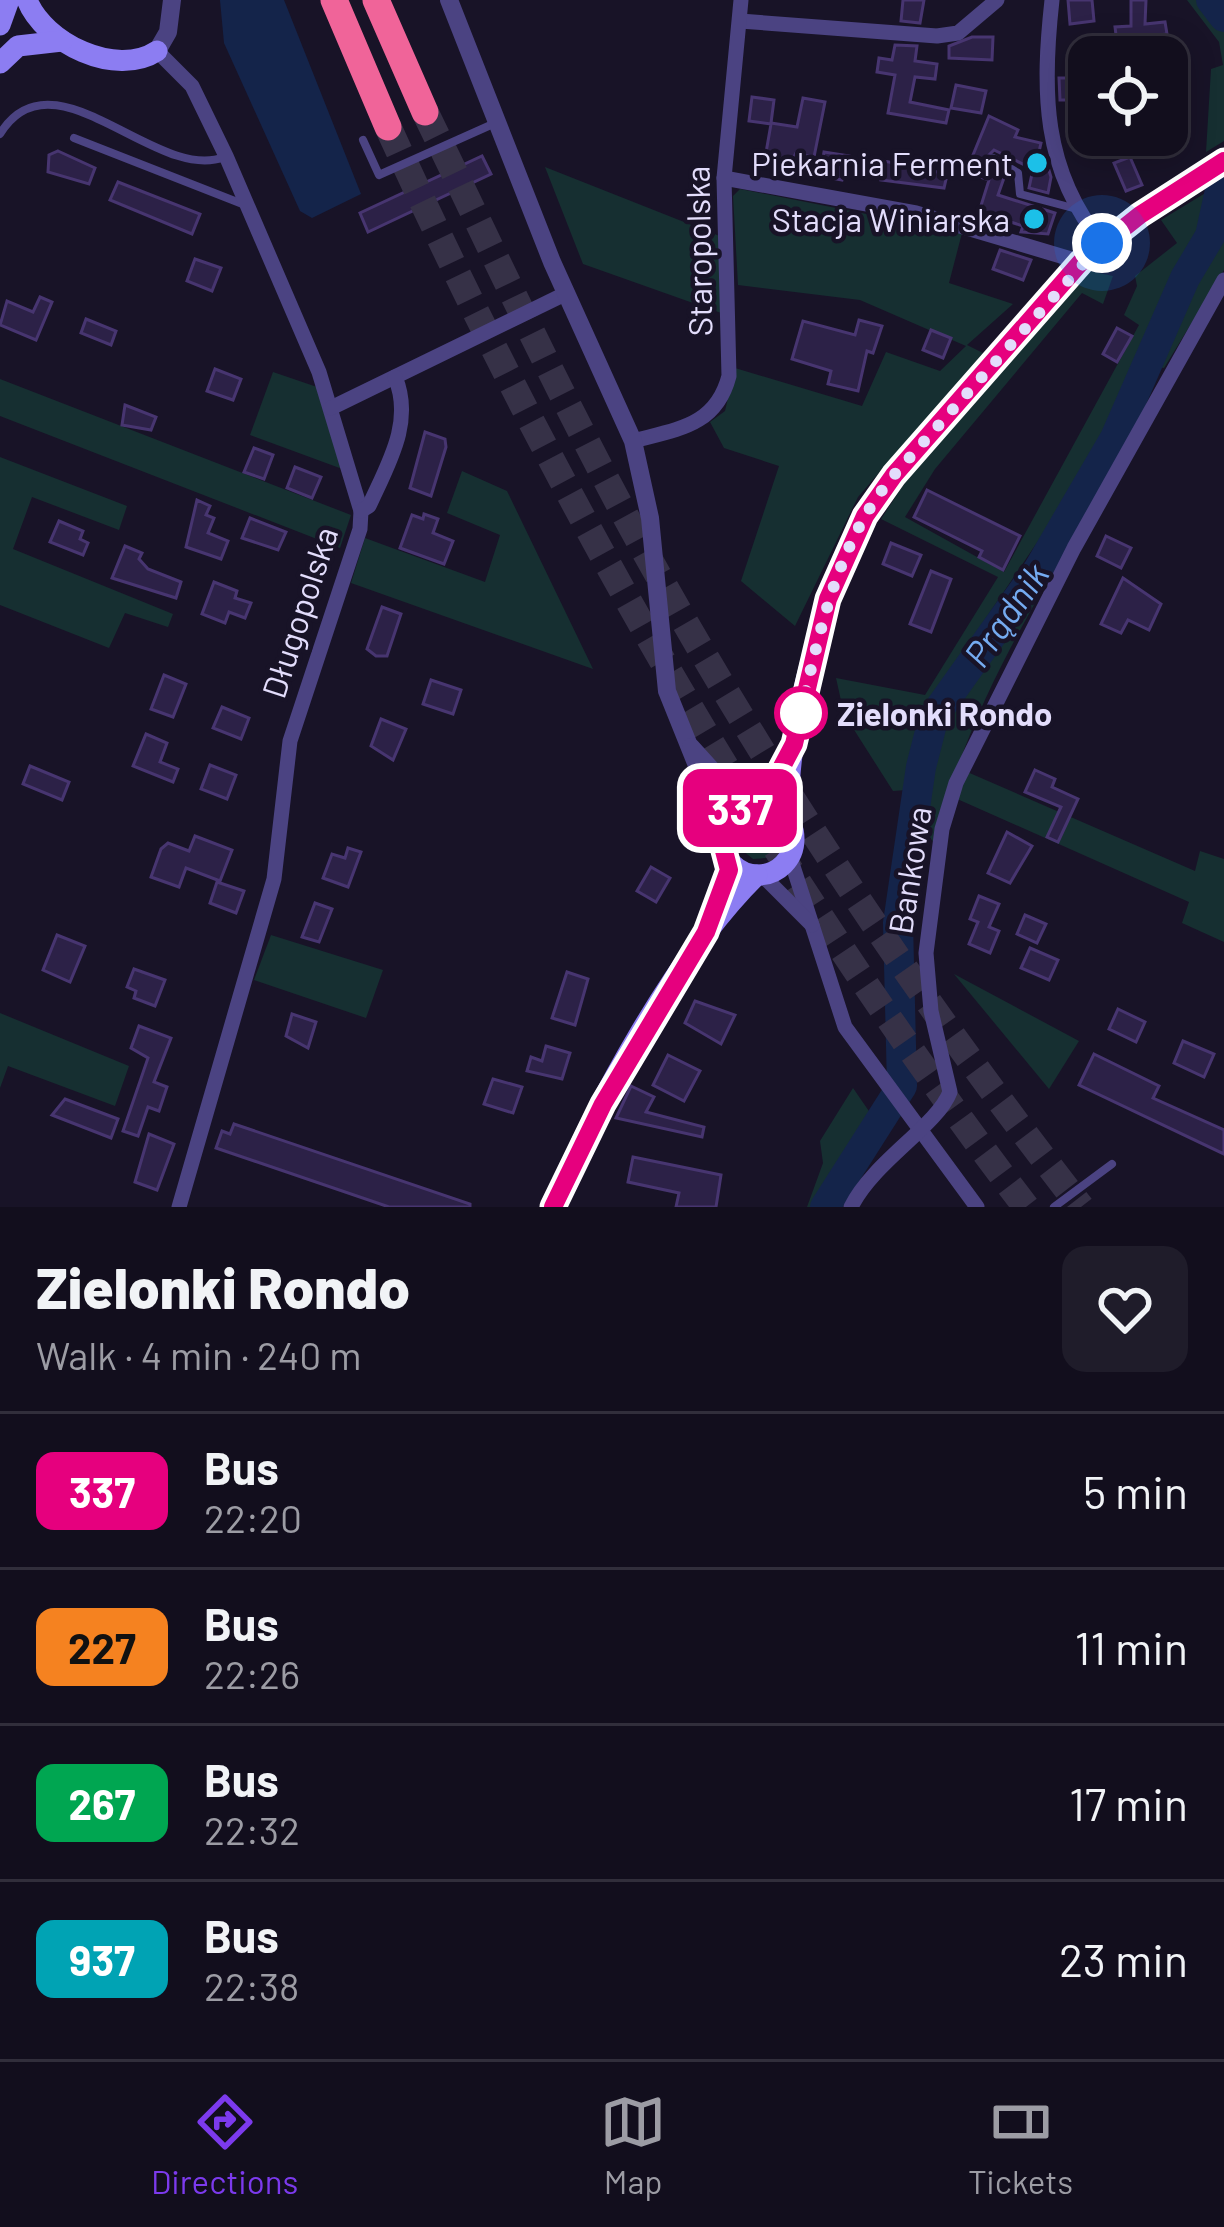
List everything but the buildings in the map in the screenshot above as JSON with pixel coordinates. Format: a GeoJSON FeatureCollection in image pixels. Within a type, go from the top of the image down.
{"type":"FeatureCollection","features":[{"type":"Feature","properties":{"kind":"highway"},"geometry":{"type":"LineString","coordinates":[[334,0],[376,134]]}},
{"type":"Feature","properties":{"kind":"highway"},"geometry":{"type":"LineString","coordinates":[[376,0],[424,112]]}},
{"type":"Feature","properties":{"kind":"main road"},"geometry":{"type":"LineString","coordinates":[[0,26],[9,0]]}},
{"type":"Feature","properties":{"kind":"main road"},"geometry":{"type":"LineString","coordinates":[[27,0],[34,15],[62,41]]}},
{"type":"Feature","properties":{"kind":"main road"},"geometry":{"type":"LineString","coordinates":[[0,63],[18,46],[62,41],[123,60],[158,51]]}},
{"type":"Feature","properties":{"kind":"main road"},"geometry":{"type":"LineString","coordinates":[[706,932],[760,875],[790,857],[794,744],[828,599],[865,516],[894,475],[1081,262],[1224,160]]}},
{"type":"Feature","properties":{"kind":"main road"},"geometry":{"type":"LineString","coordinates":[[553,1207],[603,1104],[706,932],[728,875],[723,830],[733,813],[754,803],[794,744]]}},
{"type":"Feature","properties":{"kind":"main road"},"geometry":{"type":"LineString","coordinates":[[754,803],[779,810],[790,821]]}},
{"type":"Feature","properties":{"kind":"main road"},"geometry":{"type":"LineString","coordinates":[[728,858],[760,875]]}},
{"type":"Feature","properties":{"kind":"street"},"geometry":{"type":"LineString","coordinates":[[158,51],[168,32],[172,0]]}},
{"type":"Feature","properties":{"kind":"street"},"geometry":{"type":"LineString","coordinates":[[449,0],[495,123],[633,441],[650,518],[664,672],[683,739],[723,830]]}},
{"type":"Feature","properties":{"kind":"street","name":"Staropolska"},"geometry":{"type":"LineString","coordinates":[[633,441],[695,425],[724,395],[730,293],[724,178],[741,0]]}},
{"type":"Feature","properties":{"kind":"street"},"geometry":{"type":"LineString","coordinates":[[740,20],[937,36],[958,33],[997,0]]}},
{"type":"Feature","properties":{"kind":"street"},"geometry":{"type":"LineString","coordinates":[[1052,0],[1046,98],[1073,208],[1102,243]]}},
{"type":"Feature","properties":{"kind":"street","name":"Długopolska"},"geometry":{"type":"LineString","coordinates":[[158,51],[192,86],[226,156],[332,408],[361,511],[290,741],[274,878],[179,1207]]}},
{"type":"Feature","properties":{"kind":"street"},"geometry":{"type":"LineString","coordinates":[[724,178],[916,213],[1081,262]]}},
{"type":"Feature","properties":{"kind":"street","name":"Bankowa"},"geometry":{"type":"LineString","coordinates":[[851,1207],[871,1175],[940,1110],[950,1092],[931,1011],[926,953],[942,829],[956,783],[1074,548],[1224,280]]}},
{"type":"Feature","properties":{"kind":"street"},"geometry":{"type":"LineString","coordinates":[[332,408],[567,293]]}},
{"type":"Feature","properties":{"kind":"street"},"geometry":{"type":"LineString","coordinates":[[361,511],[370,506],[405,416],[395,377]]}},
{"type":"Feature","properties":{"kind":"street"},"geometry":{"type":"LineString","coordinates":[[683,739],[728,788],[754,803]]}},
{"type":"Feature","properties":{"kind":"street"},"geometry":{"type":"LineString","coordinates":[[790,857],[845,1027],[976,1207]]}},
{"type":"Feature","properties":{"kind":"street"},"geometry":{"type":"LineString","coordinates":[[760,875],[814,928]]}},
{"type":"Feature","properties":{"kind":"lane"},"geometry":{"type":"LineString","coordinates":[[0,134],[19,111],[52,104],[192,160],[226,156]]}},
{"type":"Feature","properties":{"kind":"lane"},"geometry":{"type":"LineString","coordinates":[[376,134],[379,175],[495,123]]}},
{"type":"Feature","properties":{"kind":"lane"},"geometry":{"type":"LineString","coordinates":[[74,139],[247,206]]}},
{"type":"Feature","properties":{"kind":"lane"},"geometry":{"type":"LineString","coordinates":[[993,158],[1018,173],[1020,194],[1073,208]]}},
{"type":"Feature","properties":{"kind":"lane"},"geometry":{"type":"LineString","coordinates":[[1054,1207],[1112,1164]]}},
{"type":"Feature","properties":{"kind":"green space"},"geometry":{"type":"Polygon","coordinates":[[[1187,0],[1224,0],[1224,141],[1206,152],[1211,69],[1223,65],[1219,42],[1187,0]]]}},
{"type":"Feature","properties":{"kind":"green space"},"geometry":{"type":"Polygon","coordinates":[[[545,167],[722,237],[724,314],[583,264],[545,167]]]}},
{"type":"Feature","properties":{"kind":"green space"},"geometry":{"type":"Polygon","coordinates":[[[740,189],[962,233],[949,283],[1013,304],[967,345],[983,353],[858,497],[795,626],[741,581],[779,466],[724,448],[710,422],[725,411],[735,368],[862,406],[886,352],[940,371],[966,346],[860,300],[738,285],[733,196],[740,189]]]}},
{"type":"Feature","properties":{"kind":"green space"},"geometry":{"type":"Polygon","coordinates":[[[1212,189],[1199,246],[1089,466],[937,690],[925,714],[907,790],[893,791],[844,714],[836,678],[925,695],[998,577],[881,519],[906,481],[1090,271],[1113,276],[1103,304],[1082,293],[935,469],[905,517],[1004,572],[1139,325],[1124,315],[1137,286],[1135,276],[1177,243],[1161,220],[1212,189]]]}},
{"type":"Feature","properties":{"kind":"green space"},"geometry":{"type":"Polygon","coordinates":[[[1224,235],[1224,270],[1164,368],[1157,367],[1183,296],[1224,235]]]}},
{"type":"Feature","properties":{"kind":"green space"},"geometry":{"type":"Polygon","coordinates":[[[273,372],[317,387],[345,470],[250,435],[273,372]]]}},
{"type":"Feature","properties":{"kind":"green space"},"geometry":{"type":"Polygon","coordinates":[[[0,379],[351,515],[340,548],[0,416],[0,379]]]}},
{"type":"Feature","properties":{"kind":"green space"},"geometry":{"type":"Polygon","coordinates":[[[1117,449],[1124,453],[989,691],[949,792],[936,845],[920,826],[932,746],[946,706],[1061,546],[1117,449]]]}},
{"type":"Feature","properties":{"kind":"green space"},"geometry":{"type":"Polygon","coordinates":[[[0,457],[127,506],[119,530],[32,497],[13,549],[173,614],[168,627],[125,613],[109,648],[0,605],[0,457]]]}},
{"type":"Feature","properties":{"kind":"green space"},"geometry":{"type":"Polygon","coordinates":[[[462,471],[507,491],[593,669],[351,583],[365,538],[485,582],[500,535],[447,513],[462,471]]]}},
{"type":"Feature","properties":{"kind":"green space"},"geometry":{"type":"Polygon","coordinates":[[[965,771],[1195,871],[1200,851],[1224,859],[1224,942],[1182,923],[1189,902],[955,798],[965,771]]]}},
{"type":"Feature","properties":{"kind":"green space"},"geometry":{"type":"Polygon","coordinates":[[[751,821],[768,822],[778,833],[778,846],[767,858],[753,859],[742,850],[755,844],[755,836],[741,833],[751,821]]]}},
{"type":"Feature","properties":{"kind":"green space"},"geometry":{"type":"Polygon","coordinates":[[[271,935],[383,970],[366,1018],[254,980],[271,935]]]}},
{"type":"Feature","properties":{"kind":"green space"},"geometry":{"type":"Polygon","coordinates":[[[954,974],[1079,1041],[1049,1089],[954,974]]]}},
{"type":"Feature","properties":{"kind":"green space"},"geometry":{"type":"Polygon","coordinates":[[[0,1013],[129,1066],[115,1106],[8,1066],[0,1088],[0,1013]]]}},
{"type":"Feature","properties":{"kind":"green space"},"geometry":{"type":"Polygon","coordinates":[[[853,1088],[884,1133],[842,1207],[807,1207],[823,1163],[820,1141],[853,1088]]]}},
{"type":"Feature","properties":{"kind":"water"},"geometry":{"type":"Polygon","coordinates":[[[220,0],[284,0],[361,194],[312,218],[300,211],[224,43],[220,0]]]}},
{"type":"Feature","properties":{"kind":"waterway","name":"Prądnik"},"geometry":{"type":"LineString","coordinates":[[1211,0],[1224,17]]}},
{"type":"Feature","properties":{"kind":"waterway","name":"Prądnik"},"geometry":{"type":"LineString","coordinates":[[825,1207],[902,1086],[898,923],[921,767],[934,716],[1038,570],[1115,438],[1185,278],[1210,236],[1224,172]]}},
{"type":"Feature","properties":{"kind":"waterway"},"geometry":{"type":"LineString","coordinates":[[1210,236],[1224,227]]}},
{"type":"Feature","properties":{"kind":"tunnel"},"geometry":{"type":"LineString","coordinates":[[425,112],[593,454],[750,732],[909,974],[1081,1207]]}},
{"type":"Feature","properties":{"kind":"tunnel"},"geometry":{"type":"LineString","coordinates":[[388,127],[526,410],[677,685],[843,951],[1026,1207]]}},
{"type":"Feature","properties":{"kind":"bus line","name":"337"},"geometry":{"type":"LineString","coordinates":[[553,1207],[603,1104],[706,932],[729,870],[722,843],[726,824],[733,813],[767,795],[794,744],[828,599],[853,537],[877,497],[1081,262],[1140,215],[1224,161]]}},
{"type":"Feature","properties":{"kind":"place","name":"Piekarnia Ferment"},"geometry":{"type":"Point","coordinates":[1037,163]}},
{"type":"Feature","properties":{"kind":"place","name":"Stacja Winiarska"},"geometry":{"type":"Point","coordinates":[1034,219]}},
{"type":"Feature","properties":{"kind":"place","name":"Zielonki Rondo"},"geometry":{"type":"Point","coordinates":[801,713]}},
{"type":"Feature","properties":{"kind":"route"},"geometry":{"type":"LineString","coordinates":[[801,713],[798,723],[828,599],[853,537],[877,497],[1102,243]]}}]}
